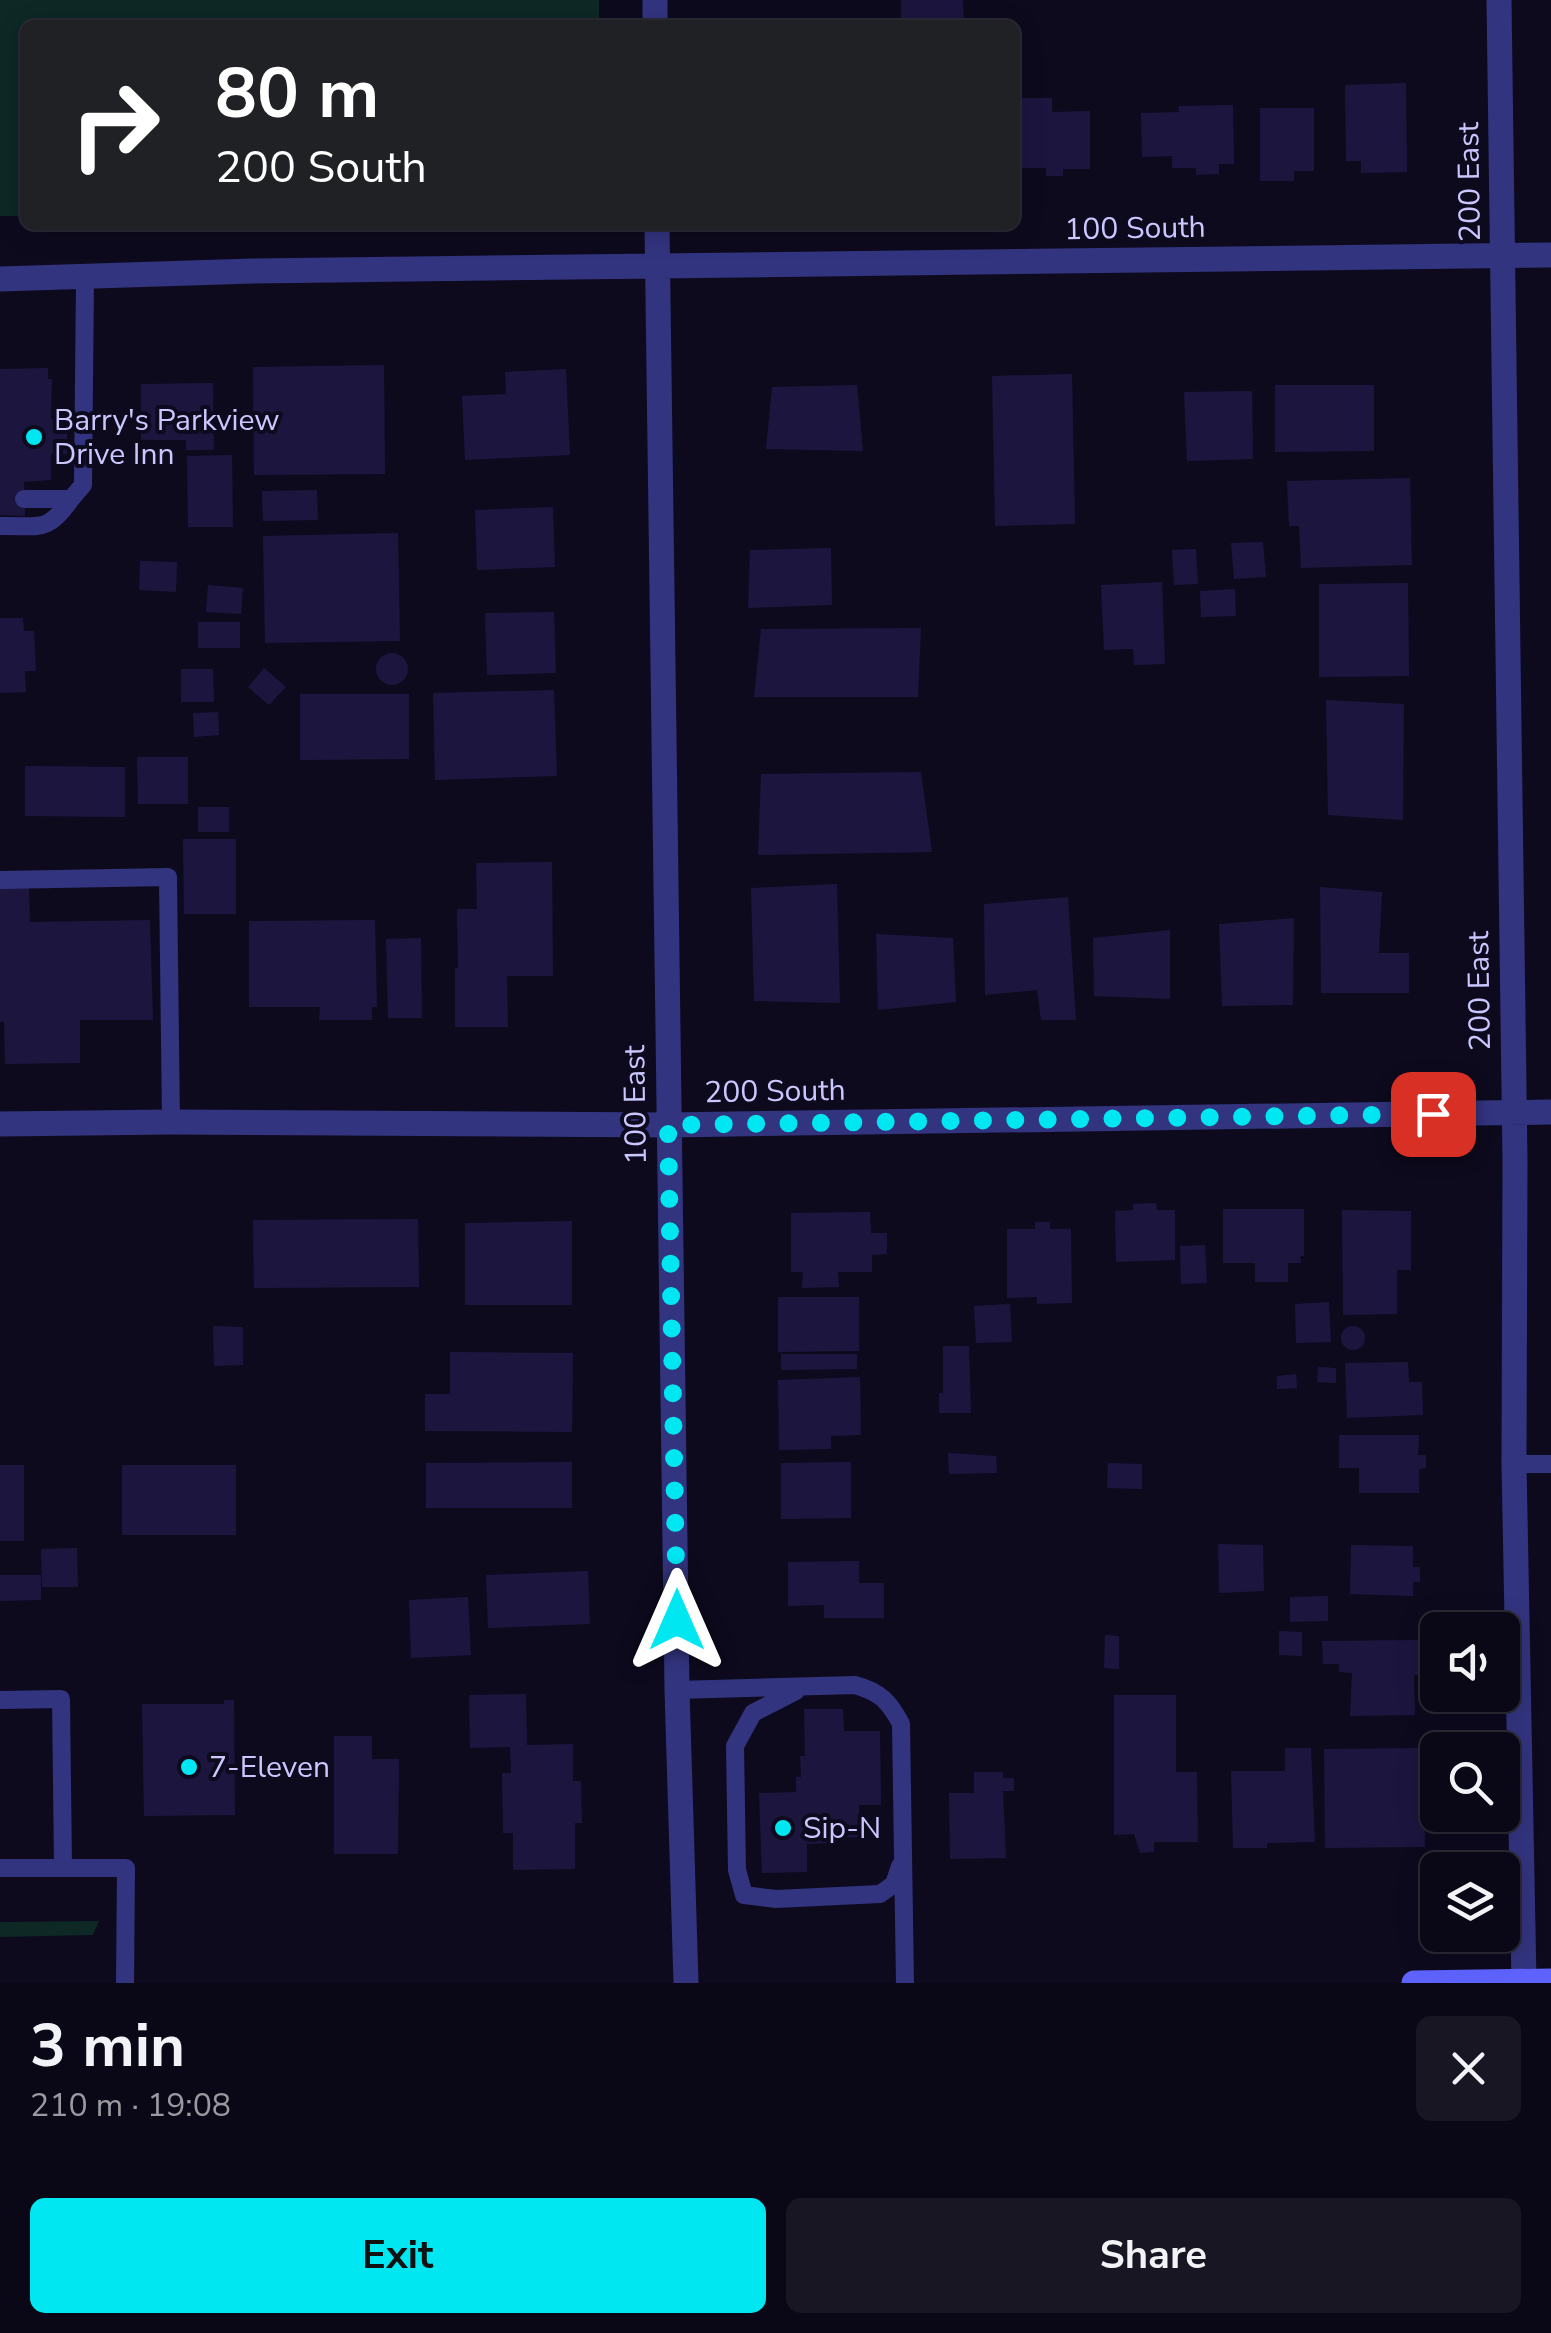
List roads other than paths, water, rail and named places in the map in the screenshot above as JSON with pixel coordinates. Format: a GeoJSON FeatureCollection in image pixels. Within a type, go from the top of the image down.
{"type":"FeatureCollection","features":[{"type":"Feature","properties":{"kind":"main road"},"geometry":{"type":"LineString","coordinates":[[1414,1983],[1551,1982]]}},
{"type":"Feature","properties":{"kind":"street","name":"200 East"},"geometry":{"type":"LineString","coordinates":[[1499,0],[1514,1464],[1524,1982]]}},
{"type":"Feature","properties":{"kind":"street","name":"100 East"},"geometry":{"type":"LineString","coordinates":[[657,230],[677,1690],[686,1983]]}},
{"type":"Feature","properties":{"kind":"street","name":"100 South"},"geometry":{"type":"LineString","coordinates":[[0,278],[253,271],[1551,254]]}},
{"type":"Feature","properties":{"kind":"street","name":"200 South"},"geometry":{"type":"LineString","coordinates":[[0,1124],[668,1125],[1551,1112]]}},
{"type":"Feature","properties":{"kind":"lane"},"geometry":{"type":"LineString","coordinates":[[0,526],[48,525],[57,520],[83,485],[85,278]]}},
{"type":"Feature","properties":{"kind":"lane"},"geometry":{"type":"LineString","coordinates":[[24,500],[71,499]]}},
{"type":"Feature","properties":{"kind":"lane"},"geometry":{"type":"LineString","coordinates":[[0,880],[168,877],[171,1122]]}},
{"type":"Feature","properties":{"kind":"lane"},"geometry":{"type":"LineString","coordinates":[[1514,1464],[1551,1464]]}},
{"type":"Feature","properties":{"kind":"lane"},"geometry":{"type":"LineString","coordinates":[[677,1690],[855,1684],[888,1700],[901,1724],[905,1983]]}},
{"type":"Feature","properties":{"kind":"lane"},"geometry":{"type":"LineString","coordinates":[[801,1688],[753,1713],[735,1746],[737,1870],[744,1896],[776,1899],[880,1894],[894,1884],[904,1856]]}},
{"type":"Feature","properties":{"kind":"lane"},"geometry":{"type":"LineString","coordinates":[[0,1700],[60,1699],[62,1868]]}},
{"type":"Feature","properties":{"kind":"lane"},"geometry":{"type":"LineString","coordinates":[[0,1868],[126,1868],[125,1983]]}},
{"type":"Feature","properties":{"kind":"place","name":"Barry's Parkview Drive Inn"},"geometry":{"type":"Point","coordinates":[34,437]}},
{"type":"Feature","properties":{"kind":"place","name":"7-Eleven"},"geometry":{"type":"Point","coordinates":[189,1767]}},
{"type":"Feature","properties":{"kind":"place","name":"Sip-N"},"geometry":{"type":"Point","coordinates":[783,1828]}}]}
